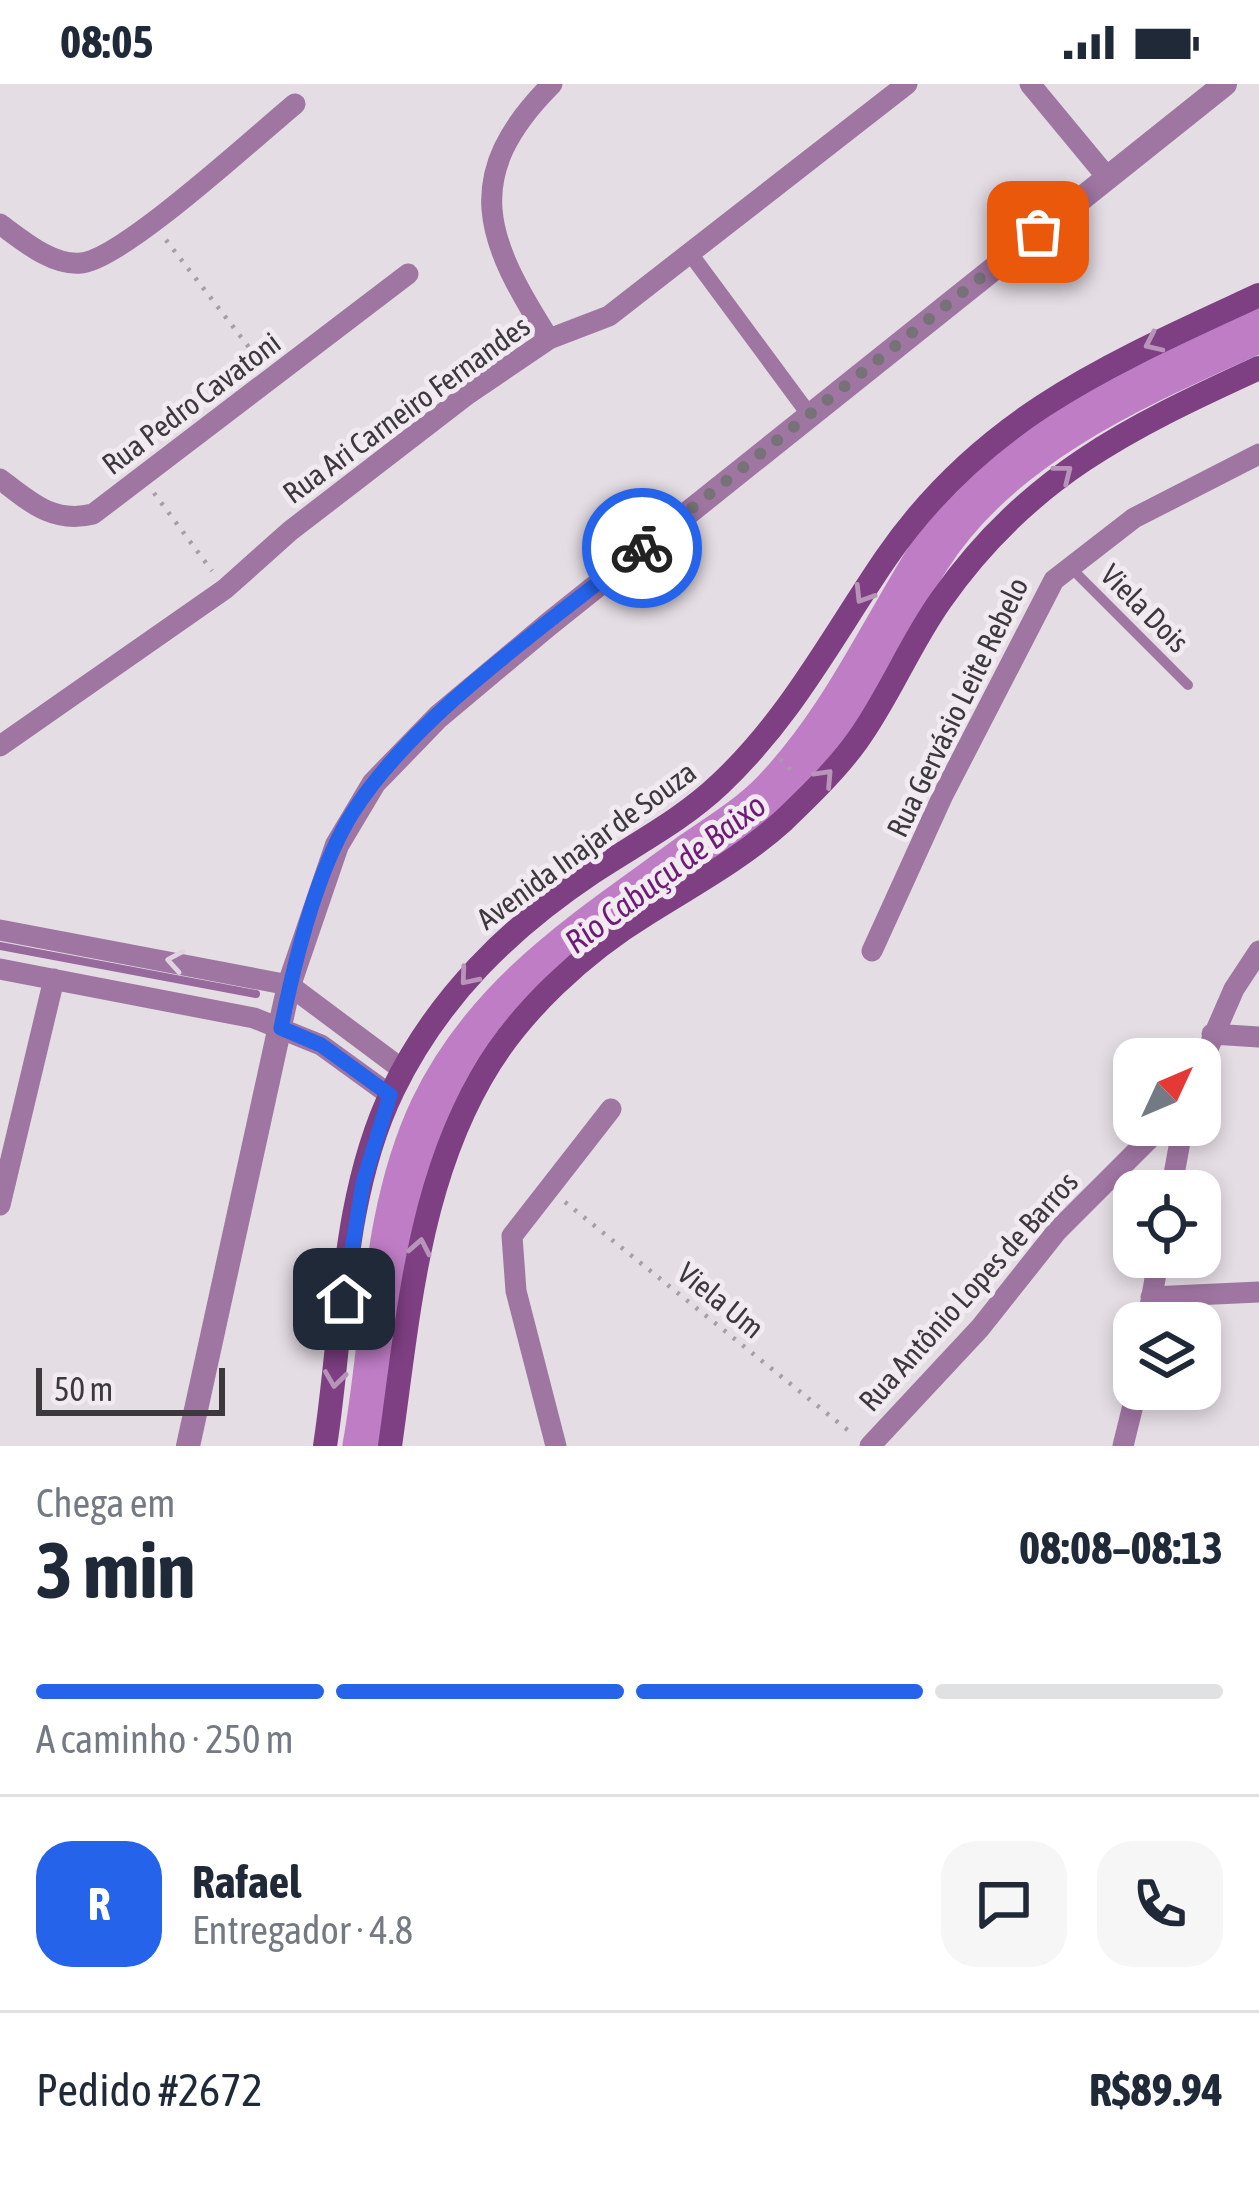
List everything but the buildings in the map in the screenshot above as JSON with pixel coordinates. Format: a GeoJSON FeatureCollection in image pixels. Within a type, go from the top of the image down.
{"type":"FeatureCollection","features":[{"type":"Feature","properties":{"kind":"main road","name":"Avenida Inajar de Souza"},"geometry":{"type":"LineString","coordinates":[[325,1446],[356,1223],[390,1095],[457,989],[516,926],[694,808],[749,757],[800,696],[887,557],[975,455],[1025,413],[1083,377],[1259,295]]}},
{"type":"Feature","properties":{"kind":"main road"},"geometry":{"type":"LineString","coordinates":[[390,1446],[419,1247],[433,1190],[467,1104],[496,1054],[590,955],[738,856],[812,790],[857,742],[940,601],[995,533],[1032,498],[1108,440],[1259,368]]}},
{"type":"Feature","properties":{"kind":"street","name":"Rua Ari Carneiro Fernandes"},"geometry":{"type":"LineString","coordinates":[[0,746],[225,589],[393,448],[549,339],[609,316],[692,256],[907,84]]}},
{"type":"Feature","properties":{"kind":"street"},"geometry":{"type":"LineString","coordinates":[[1030,84],[1107,177]]}},
{"type":"Feature","properties":{"kind":"street"},"geometry":{"type":"LineString","coordinates":[[188,1446],[290,985],[350,815],[398,754],[646,544],[1225,84]]}},
{"type":"Feature","properties":{"kind":"street"},"geometry":{"type":"LineString","coordinates":[[549,85],[507,138],[490,206],[498,253],[549,339]]}},
{"type":"Feature","properties":{"kind":"street"},"geometry":{"type":"LineString","coordinates":[[0,224],[55,259],[77,264],[93,261],[151,221],[295,104]]}},
{"type":"Feature","properties":{"kind":"street"},"geometry":{"type":"LineString","coordinates":[[692,256],[811,416]]}},
{"type":"Feature","properties":{"kind":"street","name":"Rua Pedro Cavatoni"},"geometry":{"type":"LineString","coordinates":[[0,479],[40,511],[78,518],[93,514],[408,274]]}},
{"type":"Feature","properties":{"kind":"street","name":"Rua Gervásio Leite Rebelo"},"geometry":{"type":"LineString","coordinates":[[872,951],[1040,601],[1067,564],[1134,518],[1259,454]]}},
{"type":"Feature","properties":{"kind":"street"},"geometry":{"type":"LineString","coordinates":[[0,930],[290,985],[404,1070]]}},
{"type":"Feature","properties":{"kind":"street"},"geometry":{"type":"LineString","coordinates":[[1210,1038],[1259,950]]}},
{"type":"Feature","properties":{"kind":"street"},"geometry":{"type":"LineString","coordinates":[[0,969],[281,1028],[321,1045],[390,1095]]}},
{"type":"Feature","properties":{"kind":"street"},"geometry":{"type":"LineString","coordinates":[[0,1205],[54,979]]}},
{"type":"Feature","properties":{"kind":"street"},"geometry":{"type":"LineString","coordinates":[[1212,1034],[1259,1037]]}},
{"type":"Feature","properties":{"kind":"street"},"geometry":{"type":"LineString","coordinates":[[556,1446],[510,1256],[512,1236],[611,1109]]}},
{"type":"Feature","properties":{"kind":"street","name":"Rua Antônio Lopes de Barros"},"geometry":{"type":"LineString","coordinates":[[870,1446],[980,1328],[1057,1231],[1142,1146]]}},
{"type":"Feature","properties":{"kind":"street"},"geometry":{"type":"LineString","coordinates":[[1150,1302],[1155,1278]]}},
{"type":"Feature","properties":{"kind":"street"},"geometry":{"type":"LineString","coordinates":[[1151,1297],[1259,1292]]}},
{"type":"Feature","properties":{"kind":"street"},"geometry":{"type":"LineString","coordinates":[[1123,1446],[1132,1410]]}},
{"type":"Feature","properties":{"kind":"lane","name":"Viela Dois"},"geometry":{"type":"LineString","coordinates":[[1067,564],[1188,686]]}},
{"type":"Feature","properties":{"kind":"path"},"geometry":{"type":"LineString","coordinates":[[151,221],[273,378]]}},
{"type":"Feature","properties":{"kind":"path"},"geometry":{"type":"LineString","coordinates":[[143,479],[225,589]]}},
{"type":"Feature","properties":{"kind":"path"},"geometry":{"type":"LineString","coordinates":[[776,754],[798,777]]}},
{"type":"Feature","properties":{"kind":"path","name":"Viela Um"},"geometry":{"type":"LineString","coordinates":[[547,1187],[850,1432]]}},
{"type":"Feature","properties":{"kind":"waterway","name":"Rio Cabuçu de Baixo"},"geometry":{"type":"LineString","coordinates":[[365,1446],[404,1190],[432,1109],[483,1029],[513,995],[581,936],[773,793],[838,710],[928,558],[958,517],[994,481],[1033,449],[1121,395],[1259,330]]}},
{"type":"Feature","properties":{"kind":"waterway"},"geometry":{"type":"LineString","coordinates":[[0,946],[256,994]]}},
{"type":"Feature","properties":{"kind":"way so far"},"geometry":{"type":"LineString","coordinates":[[642,548],[1038,232]]}},
{"type":"Feature","properties":{"kind":"route"},"geometry":{"type":"LineString","coordinates":[[344,1299],[363,1183],[390,1095],[321,1045],[281,1028],[290,985],[337,845],[350,815],[398,754],[642,548]]}}]}
